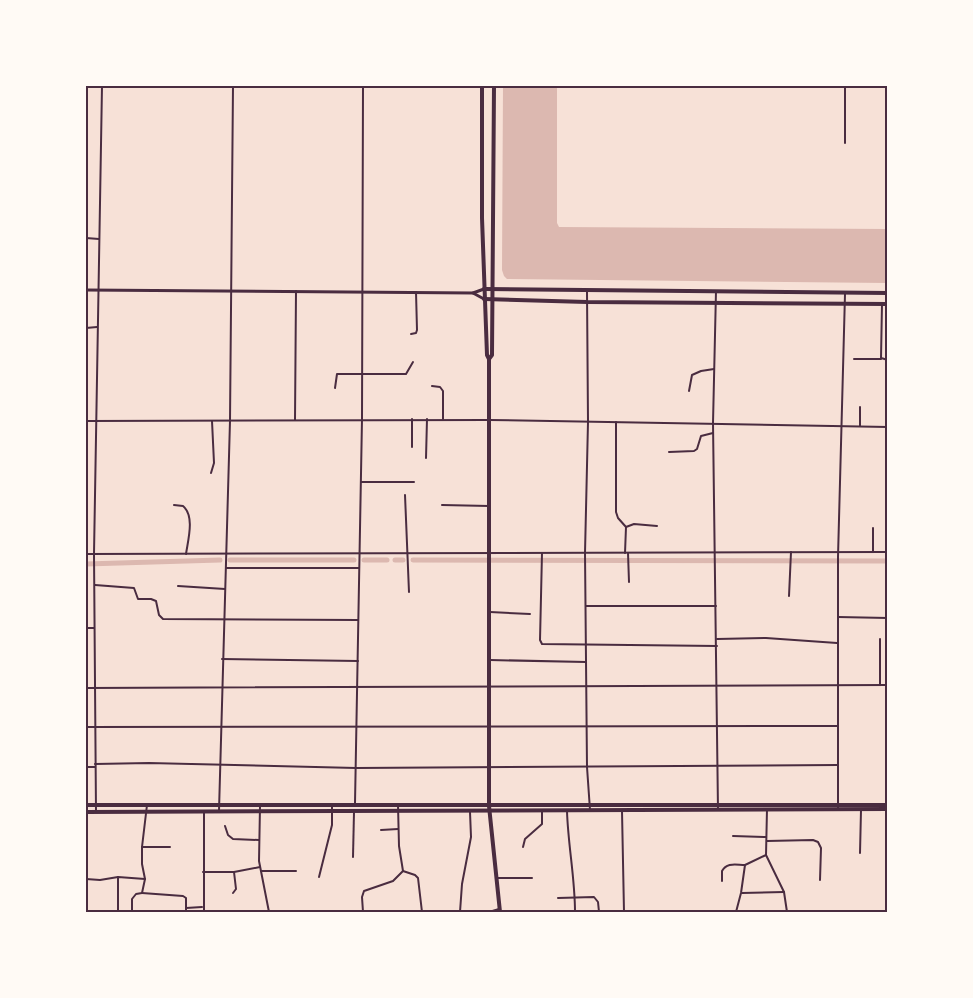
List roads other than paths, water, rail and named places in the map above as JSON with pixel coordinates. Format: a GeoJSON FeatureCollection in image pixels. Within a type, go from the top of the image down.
{"type":"FeatureCollection","features":[{"type":"Feature","properties":{"kind":"main road"},"geometry":{"type":"LineString","coordinates":[[482,86],[481,174],[484,299],[489,359],[489,808],[500,911]]}},
{"type":"Feature","properties":{"kind":"main road"},"geometry":{"type":"LineString","coordinates":[[489,359],[492,355],[494,86]]}},
{"type":"Feature","properties":{"kind":"main road"},"geometry":{"type":"LineString","coordinates":[[484,289],[587,292],[888,293]]}},
{"type":"Feature","properties":{"kind":"main road"},"geometry":{"type":"LineString","coordinates":[[484,299],[885,304]]}},
{"type":"Feature","properties":{"kind":"main road"},"geometry":{"type":"LineString","coordinates":[[86,805],[219,808],[354,808],[398,805],[469,808]]}},
{"type":"Feature","properties":{"kind":"main road"},"geometry":{"type":"LineString","coordinates":[[354,808],[398,811],[469,808],[888,807]]}},
{"type":"Feature","properties":{"kind":"main road"},"geometry":{"type":"LineString","coordinates":[[838,808],[861,810],[888,807]]}},
{"type":"Feature","properties":{"kind":"main road"},"geometry":{"type":"LineString","coordinates":[[86,812],[146,812],[219,808]]}},
{"type":"Feature","properties":{"kind":"main road"},"geometry":{"type":"LineString","coordinates":[[489,808],[567,811],[590,808]]}},
{"type":"Feature","properties":{"kind":"street"},"geometry":{"type":"LineString","coordinates":[[96,812],[95,421],[102,86]]}},
{"type":"Feature","properties":{"kind":"street"},"geometry":{"type":"LineString","coordinates":[[219,808],[230,421],[233,86]]}},
{"type":"Feature","properties":{"kind":"street"},"geometry":{"type":"LineString","coordinates":[[353,857],[363,374],[363,86]]}},
{"type":"Feature","properties":{"kind":"street"},"geometry":{"type":"LineString","coordinates":[[845,86],[845,142]]}},
{"type":"Feature","properties":{"kind":"street"},"geometry":{"type":"LineString","coordinates":[[86,238],[99,239]]}},
{"type":"Feature","properties":{"kind":"street"},"geometry":{"type":"LineString","coordinates":[[86,290],[473,293],[484,289]]}},
{"type":"Feature","properties":{"kind":"street"},"geometry":{"type":"LineString","coordinates":[[295,420],[296,291]]}},
{"type":"Feature","properties":{"kind":"street"},"geometry":{"type":"LineString","coordinates":[[716,291],[713,433],[718,808]]}},
{"type":"Feature","properties":{"kind":"street"},"geometry":{"type":"LineString","coordinates":[[411,334],[416,333],[417,330],[417,292]]}},
{"type":"Feature","properties":{"kind":"street"},"geometry":{"type":"LineString","coordinates":[[587,292],[588,422],[585,557],[587,767],[590,808]]}},
{"type":"Feature","properties":{"kind":"street"},"geometry":{"type":"LineString","coordinates":[[473,293],[484,299]]}},
{"type":"Feature","properties":{"kind":"street"},"geometry":{"type":"LineString","coordinates":[[838,808],[838,551],[845,293]]}},
{"type":"Feature","properties":{"kind":"street"},"geometry":{"type":"LineString","coordinates":[[881,359],[885,304]]}},
{"type":"Feature","properties":{"kind":"street"},"geometry":{"type":"LineString","coordinates":[[86,328],[97,327]]}},
{"type":"Feature","properties":{"kind":"street"},"geometry":{"type":"LineString","coordinates":[[854,359],[888,360]]}},
{"type":"Feature","properties":{"kind":"street"},"geometry":{"type":"LineString","coordinates":[[335,388],[337,374],[406,374],[413,362]]}},
{"type":"Feature","properties":{"kind":"street"},"geometry":{"type":"LineString","coordinates":[[689,391],[692,375],[714,369]]}},
{"type":"Feature","properties":{"kind":"street"},"geometry":{"type":"LineString","coordinates":[[432,386],[440,387],[443,391],[443,419]]}},
{"type":"Feature","properties":{"kind":"street"},"geometry":{"type":"LineString","coordinates":[[860,407],[860,426]]}},
{"type":"Feature","properties":{"kind":"street"},"geometry":{"type":"LineString","coordinates":[[412,419],[412,447]]}},
{"type":"Feature","properties":{"kind":"street"},"geometry":{"type":"LineString","coordinates":[[426,458],[427,419]]}},
{"type":"Feature","properties":{"kind":"street"},"geometry":{"type":"LineString","coordinates":[[86,422],[443,419],[888,427]]}},
{"type":"Feature","properties":{"kind":"street"},"geometry":{"type":"LineString","coordinates":[[211,473],[214,463],[212,421]]}},
{"type":"Feature","properties":{"kind":"street"},"geometry":{"type":"LineString","coordinates":[[616,422],[616,512],[626,527],[629,582]]}},
{"type":"Feature","properties":{"kind":"street"},"geometry":{"type":"LineString","coordinates":[[669,452],[694,451],[697,449],[701,436],[713,433]]}},
{"type":"Feature","properties":{"kind":"street"},"geometry":{"type":"LineString","coordinates":[[361,482],[414,482]]}},
{"type":"Feature","properties":{"kind":"street"},"geometry":{"type":"LineString","coordinates":[[405,495],[409,592]]}},
{"type":"Feature","properties":{"kind":"street"},"geometry":{"type":"LineString","coordinates":[[174,505],[183,506],[188,510],[189,531],[186,554]]}},
{"type":"Feature","properties":{"kind":"street"},"geometry":{"type":"LineString","coordinates":[[442,506],[489,506]]}},
{"type":"Feature","properties":{"kind":"street"},"geometry":{"type":"LineString","coordinates":[[626,527],[630,525],[657,526]]}},
{"type":"Feature","properties":{"kind":"street"},"geometry":{"type":"LineString","coordinates":[[873,528],[873,552]]}},
{"type":"Feature","properties":{"kind":"street"},"geometry":{"type":"LineString","coordinates":[[86,554],[408,552],[488,558],[542,553],[585,557],[627,553],[716,557],[791,552],[888,552]]}},
{"type":"Feature","properties":{"kind":"street"},"geometry":{"type":"LineString","coordinates":[[789,596],[791,552]]}},
{"type":"Feature","properties":{"kind":"street"},"geometry":{"type":"LineString","coordinates":[[542,553],[541,643],[717,646]]}},
{"type":"Feature","properties":{"kind":"street"},"geometry":{"type":"LineString","coordinates":[[226,568],[358,568]]}},
{"type":"Feature","properties":{"kind":"street"},"geometry":{"type":"LineString","coordinates":[[94,585],[134,588],[138,599],[156,601],[159,615],[163,619],[358,620]]}},
{"type":"Feature","properties":{"kind":"street"},"geometry":{"type":"LineString","coordinates":[[178,586],[225,589]]}},
{"type":"Feature","properties":{"kind":"street"},"geometry":{"type":"LineString","coordinates":[[586,606],[716,606]]}},
{"type":"Feature","properties":{"kind":"street"},"geometry":{"type":"LineString","coordinates":[[488,612],[530,614]]}},
{"type":"Feature","properties":{"kind":"street"},"geometry":{"type":"LineString","coordinates":[[838,617],[888,618]]}},
{"type":"Feature","properties":{"kind":"street"},"geometry":{"type":"LineString","coordinates":[[86,628],[94,628]]}},
{"type":"Feature","properties":{"kind":"street"},"geometry":{"type":"LineString","coordinates":[[717,639],[766,638],[838,643]]}},
{"type":"Feature","properties":{"kind":"street"},"geometry":{"type":"LineString","coordinates":[[880,639],[880,685]]}},
{"type":"Feature","properties":{"kind":"street"},"geometry":{"type":"LineString","coordinates":[[222,660],[357,661]]}},
{"type":"Feature","properties":{"kind":"street"},"geometry":{"type":"LineString","coordinates":[[488,660],[586,662]]}},
{"type":"Feature","properties":{"kind":"street"},"geometry":{"type":"LineString","coordinates":[[86,688],[888,685]]}},
{"type":"Feature","properties":{"kind":"street"},"geometry":{"type":"LineString","coordinates":[[86,727],[838,726]]}},
{"type":"Feature","properties":{"kind":"street"},"geometry":{"type":"LineString","coordinates":[[86,767],[149,763],[356,768],[838,765]]}},
{"type":"Feature","properties":{"kind":"street"},"geometry":{"type":"LineString","coordinates":[[142,893],[145,879],[142,847],[147,805]]}},
{"type":"Feature","properties":{"kind":"street"},"geometry":{"type":"LineString","coordinates":[[398,805],[398,829],[403,871]]}},
{"type":"Feature","properties":{"kind":"street"},"geometry":{"type":"LineString","coordinates":[[260,808],[260,867],[268,912]]}},
{"type":"Feature","properties":{"kind":"street"},"geometry":{"type":"LineString","coordinates":[[319,877],[332,825],[332,808]]}},
{"type":"Feature","properties":{"kind":"street"},"geometry":{"type":"LineString","coordinates":[[460,912],[462,884],[471,837],[469,808]]}},
{"type":"Feature","properties":{"kind":"street"},"geometry":{"type":"LineString","coordinates":[[622,808],[624,912]]}},
{"type":"Feature","properties":{"kind":"street"},"geometry":{"type":"LineString","coordinates":[[767,808],[766,855],[784,892],[787,912]]}},
{"type":"Feature","properties":{"kind":"street"},"geometry":{"type":"LineString","coordinates":[[204,810],[204,912]]}},
{"type":"Feature","properties":{"kind":"street"},"geometry":{"type":"LineString","coordinates":[[523,847],[525,838],[542,824],[542,810]]}},
{"type":"Feature","properties":{"kind":"street"},"geometry":{"type":"LineString","coordinates":[[860,853],[861,810]]}},
{"type":"Feature","properties":{"kind":"street"},"geometry":{"type":"LineString","coordinates":[[567,811],[575,912]]}},
{"type":"Feature","properties":{"kind":"street"},"geometry":{"type":"LineString","coordinates":[[86,812],[86,864]]}},
{"type":"Feature","properties":{"kind":"street"},"geometry":{"type":"LineString","coordinates":[[225,826],[230,838],[259,840]]}},
{"type":"Feature","properties":{"kind":"street"},"geometry":{"type":"LineString","coordinates":[[381,830],[398,829]]}},
{"type":"Feature","properties":{"kind":"street"},"geometry":{"type":"LineString","coordinates":[[733,836],[818,842],[820,880]]}},
{"type":"Feature","properties":{"kind":"street"},"geometry":{"type":"LineString","coordinates":[[142,847],[170,847]]}},
{"type":"Feature","properties":{"kind":"street"},"geometry":{"type":"LineString","coordinates":[[722,881],[722,870],[731,864],[745,866],[766,855]]}},
{"type":"Feature","properties":{"kind":"street"},"geometry":{"type":"LineString","coordinates":[[721,912],[733,911],[741,893],[745,866]]}},
{"type":"Feature","properties":{"kind":"street"},"geometry":{"type":"LineString","coordinates":[[203,872],[234,872],[260,867]]}},
{"type":"Feature","properties":{"kind":"street"},"geometry":{"type":"LineString","coordinates":[[261,871],[296,871]]}},
{"type":"Feature","properties":{"kind":"street"},"geometry":{"type":"LineString","coordinates":[[363,912],[364,891],[393,880],[403,871]]}},
{"type":"Feature","properties":{"kind":"street"},"geometry":{"type":"LineString","coordinates":[[403,871],[418,878],[422,912]]}},
{"type":"Feature","properties":{"kind":"street"},"geometry":{"type":"LineString","coordinates":[[233,893],[236,889],[234,872]]}},
{"type":"Feature","properties":{"kind":"street"},"geometry":{"type":"LineString","coordinates":[[86,879],[100,880],[118,877],[145,879]]}},
{"type":"Feature","properties":{"kind":"street"},"geometry":{"type":"LineString","coordinates":[[118,877],[118,912]]}},
{"type":"Feature","properties":{"kind":"street"},"geometry":{"type":"LineString","coordinates":[[496,878],[532,878]]}},
{"type":"Feature","properties":{"kind":"street"},"geometry":{"type":"LineString","coordinates":[[741,893],[784,892]]}},
{"type":"Feature","properties":{"kind":"street"},"geometry":{"type":"LineString","coordinates":[[132,912],[132,899],[136,894],[142,893],[183,896],[186,898],[186,912]]}},
{"type":"Feature","properties":{"kind":"street"},"geometry":{"type":"LineString","coordinates":[[558,898],[594,897],[598,902],[599,912]]}},
{"type":"Feature","properties":{"kind":"street"},"geometry":{"type":"LineString","coordinates":[[186,908],[203,907]]}},
{"type":"Feature","properties":{"kind":"street"},"geometry":{"type":"LineString","coordinates":[[489,912],[500,911]]}},
{"type":"Feature","properties":{"kind":"waterway"},"geometry":{"type":"LineString","coordinates":[[86,564],[220,560]]}},
{"type":"Feature","properties":{"kind":"waterway"},"geometry":{"type":"LineString","coordinates":[[230,560],[354,560]]}},
{"type":"Feature","properties":{"kind":"waterway"},"geometry":{"type":"LineString","coordinates":[[364,560],[387,560]]}},
{"type":"Feature","properties":{"kind":"waterway"},"geometry":{"type":"LineString","coordinates":[[395,560],[403,560]]}},
{"type":"Feature","properties":{"kind":"waterway"},"geometry":{"type":"LineString","coordinates":[[413,560],[888,561]]}}]}
